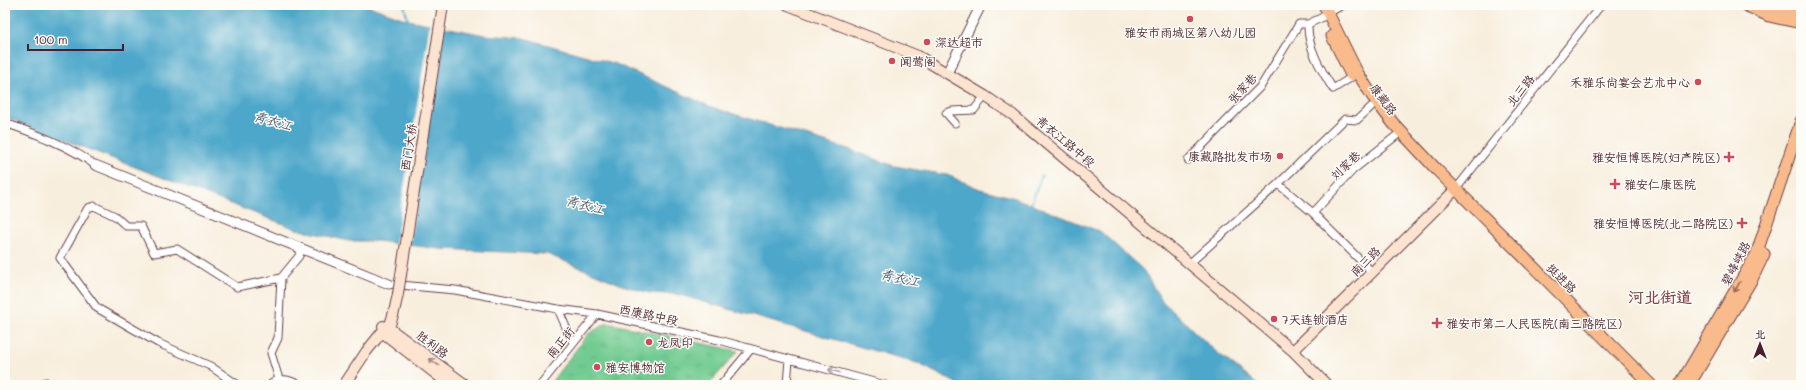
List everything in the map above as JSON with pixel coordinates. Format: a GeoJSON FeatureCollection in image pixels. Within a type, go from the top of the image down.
{"type":"FeatureCollection","features":[{"type":"Feature","properties":{"kind":"highway"},"geometry":{"type":"LineString","coordinates":[[1763,5],[1796,12]]}},
{"type":"Feature","properties":{"kind":"main road","name":"西门大桥"},"geometry":{"type":"LineString","coordinates":[[395,289],[437,5]]}},
{"type":"Feature","properties":{"kind":"main road","name":"西门大桥"},"geometry":{"type":"LineString","coordinates":[[395,289],[443,5]]}},
{"type":"Feature","properties":{"kind":"main road","name":"青衣江路中段"},"geometry":{"type":"LineString","coordinates":[[788,5],[906,51],[986,96],[1019,119],[1293,351],[1327,385]]}},
{"type":"Feature","properties":{"kind":"main road","name":"康藏路"},"geometry":{"type":"LineString","coordinates":[[1317,5],[1325,12],[1357,72],[1392,123],[1454,191]]}},
{"type":"Feature","properties":{"kind":"main road"},"geometry":{"type":"LineString","coordinates":[[1745,5],[1769,16],[1796,12]]}},
{"type":"Feature","properties":{"kind":"main road","name":"康藏路"},"geometry":{"type":"LineString","coordinates":[[1325,12],[1352,77],[1371,107],[1396,136],[1454,191]]}},
{"type":"Feature","properties":{"kind":"main road","name":"碧峰峡路"},"geometry":{"type":"LineString","coordinates":[[1680,385],[1756,255],[1801,121]]}},
{"type":"Feature","properties":{"kind":"main road","name":"碧峰峡路"},"geometry":{"type":"LineString","coordinates":[[1689,385],[1752,279],[1763,257],[1801,142]]}},
{"type":"Feature","properties":{"kind":"main road","name":"南三路"},"geometry":{"type":"LineString","coordinates":[[1293,351],[1454,191]]}},
{"type":"Feature","properties":{"kind":"main road","name":"挺进路"},"geometry":{"type":"LineString","coordinates":[[1454,191],[1642,385]]}},
{"type":"Feature","properties":{"kind":"main road","name":"挺进路"},"geometry":{"type":"LineString","coordinates":[[1454,191],[1651,385]]}},
{"type":"Feature","properties":{"kind":"main road"},"geometry":{"type":"LineString","coordinates":[[344,385],[366,352],[385,329],[394,312],[395,289]]}},
{"type":"Feature","properties":{"kind":"main road","name":"胜利路"},"geometry":{"type":"LineString","coordinates":[[385,329],[450,385]]}},
{"type":"Feature","properties":{"kind":"main road","name":"胜利路"},"geometry":{"type":"LineString","coordinates":[[385,329],[466,385]]}},
{"type":"Feature","properties":{"kind":"street"},"geometry":{"type":"LineString","coordinates":[[947,73],[981,5]]}},
{"type":"Feature","properties":{"kind":"street","name":"张家巷"},"geometry":{"type":"LineString","coordinates":[[1188,160],[1261,86],[1295,28],[1299,24],[1308,24],[1325,12],[1343,5]]}},
{"type":"Feature","properties":{"kind":"street","name":"北三路"},"geometry":{"type":"LineString","coordinates":[[1454,191],[1601,5]]}},
{"type":"Feature","properties":{"kind":"street"},"geometry":{"type":"LineString","coordinates":[[1308,24],[1307,33],[1311,41],[1312,49],[1333,90],[1352,77]]}},
{"type":"Feature","properties":{"kind":"street"},"geometry":{"type":"LineString","coordinates":[[955,123],[946,113],[952,110],[974,110],[986,96]]}},
{"type":"Feature","properties":{"kind":"street"},"geometry":{"type":"LineString","coordinates":[[1190,263],[1278,184],[1345,119],[1357,120],[1371,107]]}},
{"type":"Feature","properties":{"kind":"street"},"geometry":{"type":"LineString","coordinates":[[5,123],[57,142],[85,157],[95,165],[302,248],[395,289]]}},
{"type":"Feature","properties":{"kind":"street","name":"刘家巷"},"geometry":{"type":"LineString","coordinates":[[1313,213],[1352,170],[1396,136]]}},
{"type":"Feature","properties":{"kind":"street"},"geometry":{"type":"LineString","coordinates":[[1278,184],[1313,213],[1372,272]]}},
{"type":"Feature","properties":{"kind":"street"},"geometry":{"type":"LineString","coordinates":[[238,385],[210,366],[158,343],[97,308],[60,258],[88,208],[94,206],[115,216],[126,226],[141,226],[154,253],[177,249],[237,287],[281,278]]}},
{"type":"Feature","properties":{"kind":"street"},"geometry":{"type":"LineString","coordinates":[[279,379],[271,353],[278,338],[281,278],[299,256],[302,248]]}},
{"type":"Feature","properties":{"kind":"street","name":"西康路中段"},"geometry":{"type":"LineString","coordinates":[[395,289],[455,290],[558,309],[597,314],[751,349],[885,385]]}},
{"type":"Feature","properties":{"kind":"street"},"geometry":{"type":"LineString","coordinates":[[558,309],[573,343]]}},
{"type":"Feature","properties":{"kind":"street","name":"南正街"},"geometry":{"type":"LineString","coordinates":[[540,385],[597,314]]}},
{"type":"Feature","properties":{"kind":"street"},"geometry":{"type":"LineString","coordinates":[[721,385],[751,349]]}},
{"type":"Feature","properties":{"kind":"street"},"geometry":{"type":"LineString","coordinates":[[787,385],[789,359]]}},
{"type":"Feature","properties":{"kind":"street"},"geometry":{"type":"LineString","coordinates":[[270,385],[279,379],[289,380],[300,385]]}},
{"type":"Feature","properties":{"kind":"green space"},"geometry":{"type":"Polygon","coordinates":[[[607,323],[738,351],[708,385],[549,385],[588,334],[607,323]]]}},
{"type":"Feature","properties":{"kind":"water","name":"青衣江"},"geometry":{"type":"Polygon","coordinates":[[[5,5],[366,5],[408,20],[485,35],[523,38],[616,64],[711,107],[848,149],[894,166],[947,175],[980,189],[1015,198],[1101,232],[1143,270],[1162,301],[1214,350],[1258,385],[960,385],[917,363],[676,294],[650,293],[625,286],[547,254],[441,249],[377,241],[349,241],[296,229],[5,117],[5,5]]]}},
{"type":"Feature","properties":{"kind":"pier"},"geometry":{"type":"Polygon","coordinates":[[[430,23],[444,25],[409,247],[395,245],[430,23]]]}},
{"type":"Feature","properties":{"kind":"waterway"},"geometry":{"type":"LineString","coordinates":[[404,5],[408,20]]}},
{"type":"Feature","properties":{"kind":"waterway"},"geometry":{"type":"LineString","coordinates":[[1031,204],[1042,175]]}},
{"type":"Feature","properties":{"kind":"place","name":"雅安市雨城区第八幼儿园"},"geometry":{"type":"Point","coordinates":[1190,19]}},
{"type":"Feature","properties":{"kind":"place","name":"深达超市"},"geometry":{"type":"Point","coordinates":[927,42]}},
{"type":"Feature","properties":{"kind":"place","name":"闻莺阁"},"geometry":{"type":"Point","coordinates":[892,61]}},
{"type":"Feature","properties":{"kind":"place","name":"禾雅乐尚宴会艺术中心"},"geometry":{"type":"Point","coordinates":[1698,82]}},
{"type":"Feature","properties":{"kind":"place","name":"康藏路批发市场"},"geometry":{"type":"Point","coordinates":[1280,156]}},
{"type":"Feature","properties":{"kind":"place","name":"雅安恒博医院(妇产院区)"},"geometry":{"type":"Point","coordinates":[1729,157]}},
{"type":"Feature","properties":{"kind":"place","name":"雅安仁康医院"},"geometry":{"type":"Point","coordinates":[1615,184]}},
{"type":"Feature","properties":{"kind":"place","name":"雅安恒博医院(北二路院区)"},"geometry":{"type":"Point","coordinates":[1742,223]}},
{"type":"Feature","properties":{"kind":"place","name":"7天连锁酒店"},"geometry":{"type":"Point","coordinates":[1274,319]}},
{"type":"Feature","properties":{"kind":"place","name":"雅安市第二人民医院(南三路院区)"},"geometry":{"type":"Point","coordinates":[1437,323]}},
{"type":"Feature","properties":{"kind":"place","name":"龙凤印"},"geometry":{"type":"Point","coordinates":[649,342]}},
{"type":"Feature","properties":{"kind":"place","name":"雅安博物馆"},"geometry":{"type":"Point","coordinates":[597,367]}},
{"type":"Feature","properties":{"kind":"district","name":"河北街道"},"geometry":{"type":"Point","coordinates":[1660,296]}}]}
